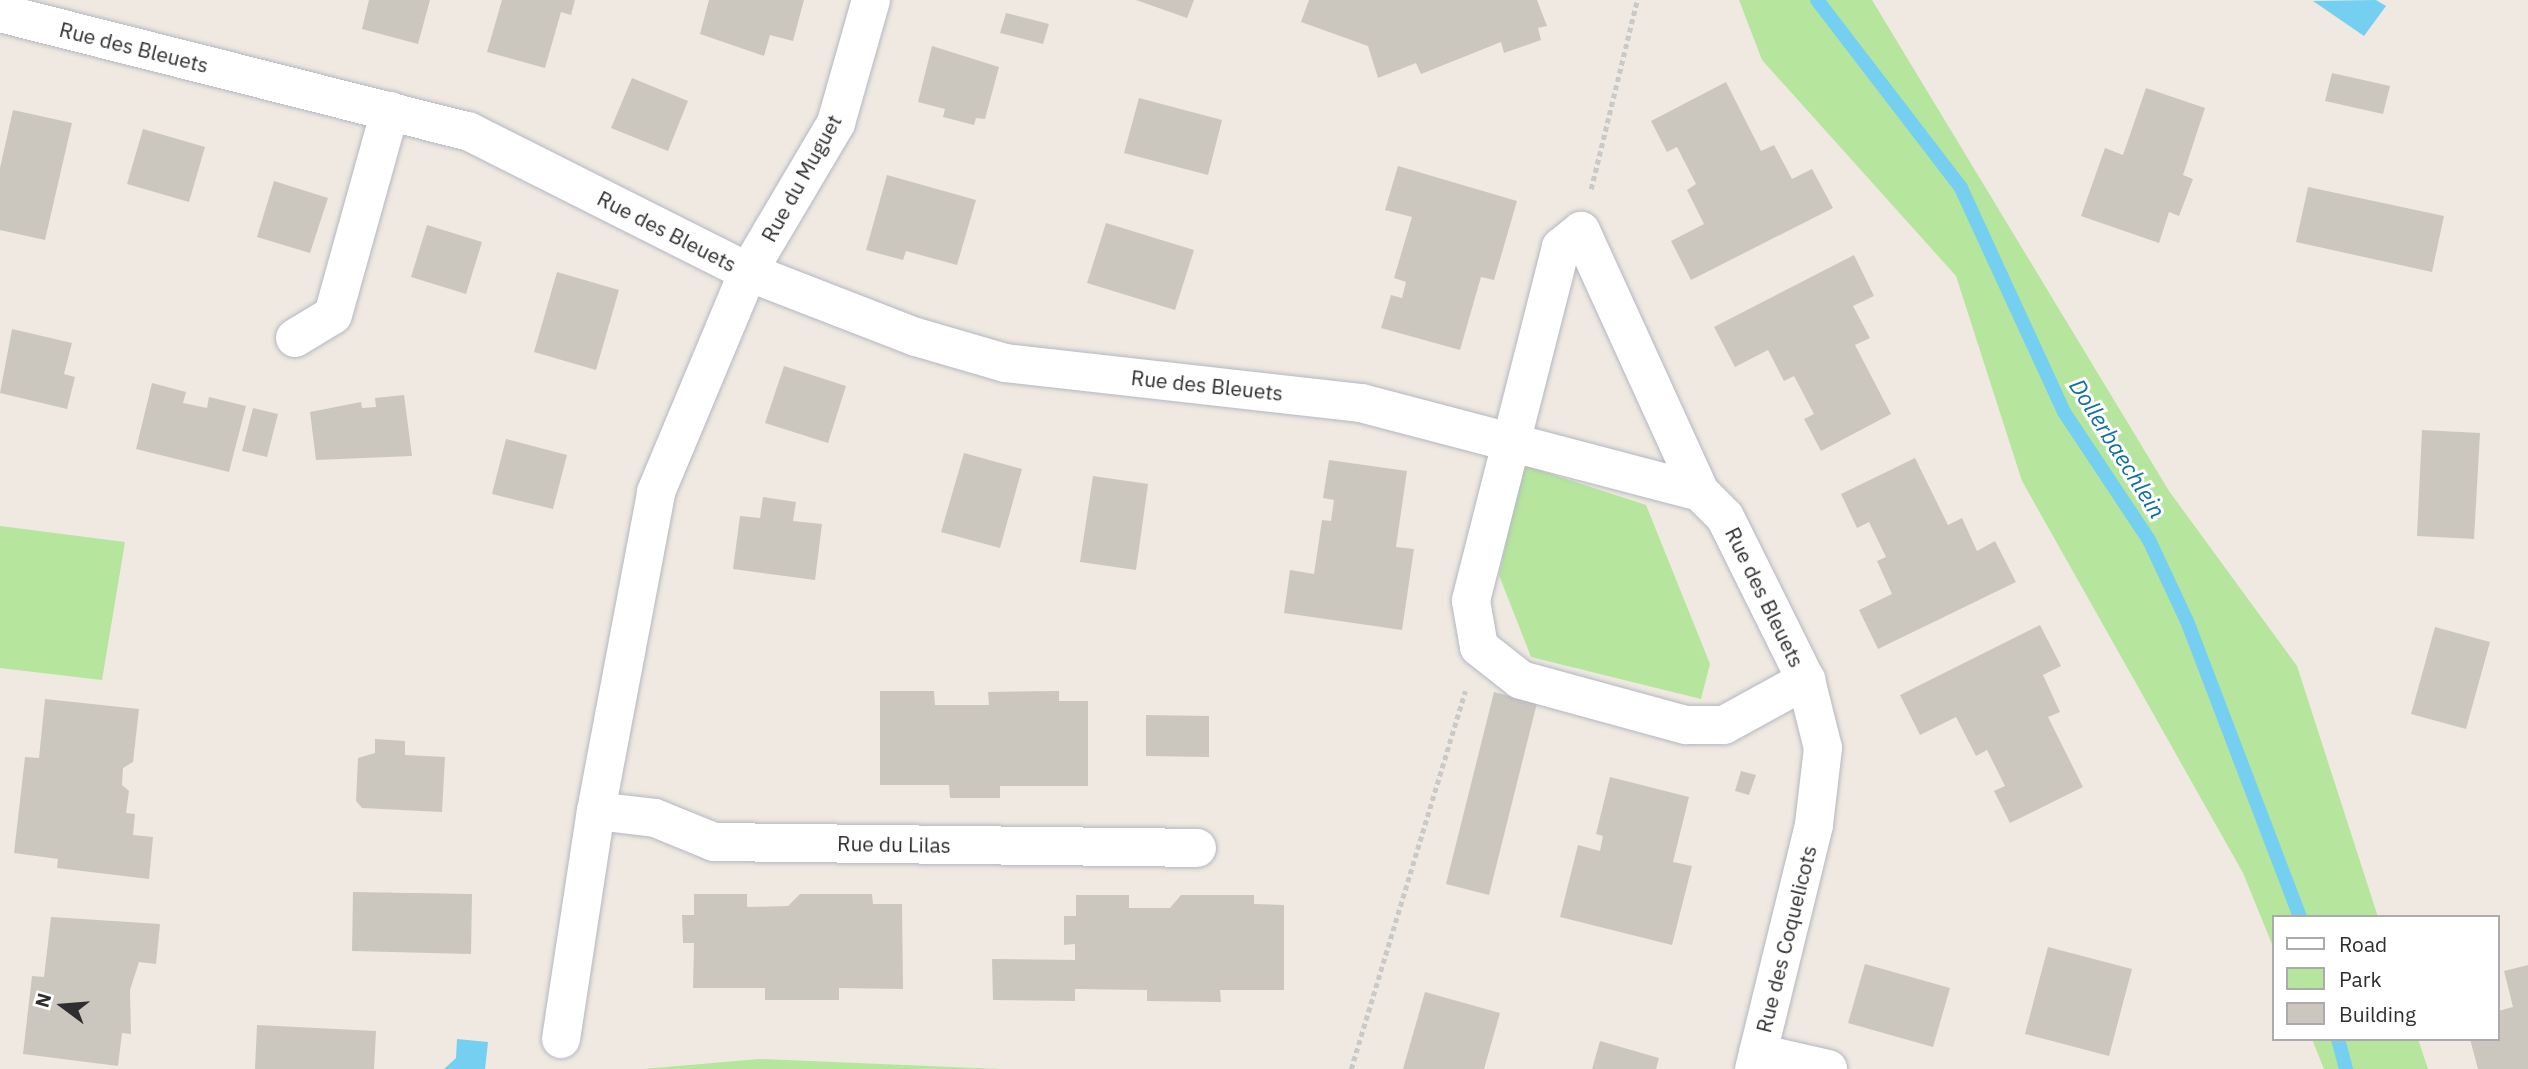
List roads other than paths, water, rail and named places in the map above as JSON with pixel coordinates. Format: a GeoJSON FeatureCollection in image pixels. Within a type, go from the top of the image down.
{"type":"FeatureCollection","features":[{"type":"Feature","properties":{"kind":"street","name":"Rue du Muguet"},"geometry":{"type":"LineString","coordinates":[[748,272],[836,123],[871,0]]}},
{"type":"Feature","properties":{"kind":"street","name":"Rue des Bleuets"},"geometry":{"type":"LineString","coordinates":[[0,13],[468,131],[748,272],[916,337],[1005,363],[1361,402],[1700,492],[1726,517],[1806,680],[1823,748],[1814,825]]}},
{"type":"Feature","properties":{"kind":"street"},"geometry":{"type":"LineString","coordinates":[[295,338],[333,315],[390,111]]}},
{"type":"Feature","properties":{"kind":"street"},"geometry":{"type":"LineString","coordinates":[[1700,492],[1581,231],[1561,247],[1471,601],[1479,647],[1521,680],[1686,725],[1724,725],[1806,680]]}},
{"type":"Feature","properties":{"kind":"street"},"geometry":{"type":"LineString","coordinates":[[561,1039],[596,811],[656,492],[748,272]]}},
{"type":"Feature","properties":{"kind":"street","name":"Rue du Lilas"},"geometry":{"type":"LineString","coordinates":[[596,811],[655,818],[714,842],[1197,848]]}},
{"type":"Feature","properties":{"kind":"street","name":"Rue des Coquelicots"},"geometry":{"type":"LineString","coordinates":[[1814,825],[1756,1061],[1828,1069]]}},
{"type":"Feature","properties":{"kind":"water"},"geometry":{"type":"Polygon","coordinates":[[[2376,0],[2386,6],[2364,36],[2313,1],[2376,0]]]}},
{"type":"Feature","properties":{"kind":"water"},"geometry":{"type":"Polygon","coordinates":[[[457,1039],[488,1042],[485,1069],[444,1069],[456,1058],[457,1039]]]}},
{"type":"Feature","properties":{"kind":"waterway","name":"Dollerbaechlein"},"geometry":{"type":"LineString","coordinates":[[1817,0],[1961,188],[2064,412],[2149,540],[2187,621],[2299,915]]}},
{"type":"Feature","properties":{"kind":"waterway","name":"Dollerbaechlein"},"geometry":{"type":"LineString","coordinates":[[2339,1041],[2346,1069]]}}]}
